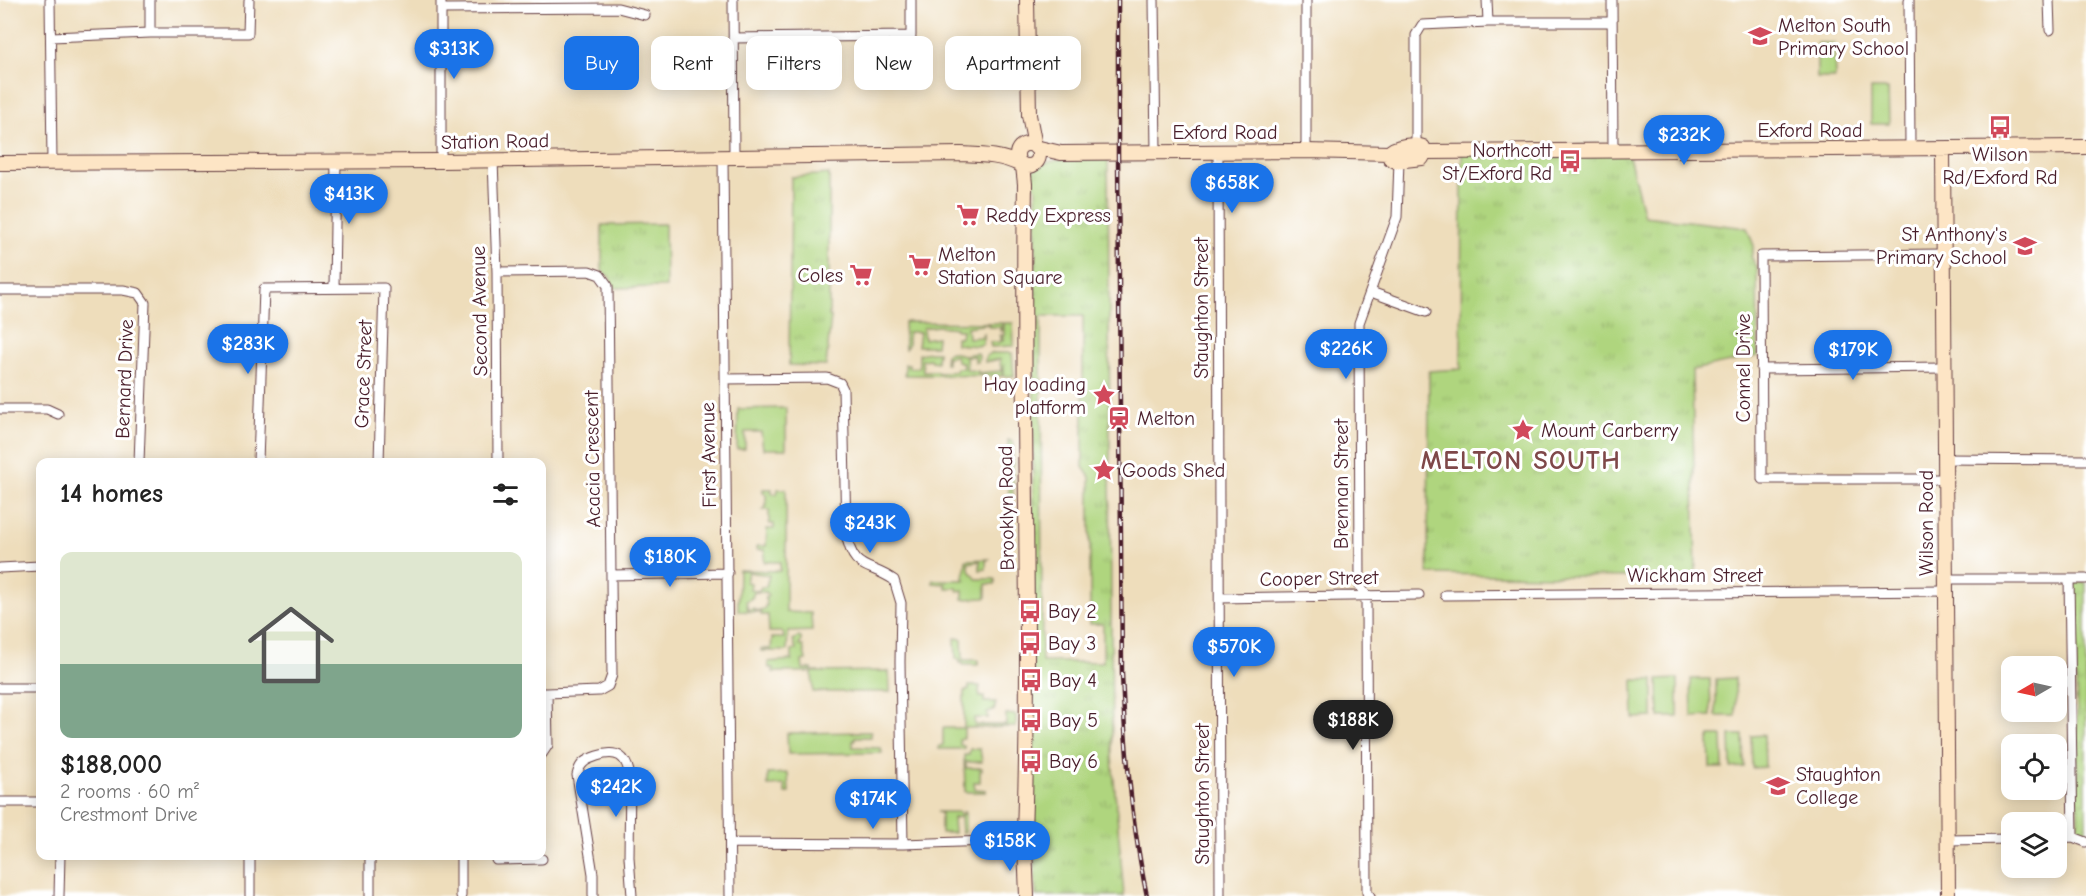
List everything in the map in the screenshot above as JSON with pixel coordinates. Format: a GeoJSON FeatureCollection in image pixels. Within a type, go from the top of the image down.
{"type":"FeatureCollection","features":[{"type":"Feature","properties":{"kind":"street"},"geometry":{"type":"LineString","coordinates":[[50,0],[52,162]]}},
{"type":"Feature","properties":{"kind":"street"},"geometry":{"type":"LineString","coordinates":[[150,0],[150,33]]}},
{"type":"Feature","properties":{"kind":"street"},"geometry":{"type":"LineString","coordinates":[[51,37],[150,33],[248,33],[249,0]]}},
{"type":"Feature","properties":{"kind":"street","name":"First Avenue"},"geometry":{"type":"LineString","coordinates":[[733,0],[733,36]]}},
{"type":"Feature","properties":{"kind":"street"},"geometry":{"type":"LineString","coordinates":[[734,38],[911,36],[911,0]]}},
{"type":"Feature","properties":{"kind":"street"},"geometry":{"type":"LineString","coordinates":[[1027,0],[1028,146]]}},
{"type":"Feature","properties":{"kind":"street"},"geometry":{"type":"LineString","coordinates":[[1154,0],[1156,152]]}},
{"type":"Feature","properties":{"kind":"street"},"geometry":{"type":"LineString","coordinates":[[1306,0],[1306,152]]}},
{"type":"Feature","properties":{"kind":"street"},"geometry":{"type":"LineString","coordinates":[[1487,0],[1488,22]]}},
{"type":"Feature","properties":{"kind":"street"},"geometry":{"type":"LineString","coordinates":[[1612,0],[1613,150]]}},
{"type":"Feature","properties":{"kind":"street"},"geometry":{"type":"LineString","coordinates":[[1909,0],[1910,148]]}},
{"type":"Feature","properties":{"kind":"street"},"geometry":{"type":"LineString","coordinates":[[2049,0],[2050,30]]}},
{"type":"Feature","properties":{"kind":"street"},"geometry":{"type":"LineString","coordinates":[[441,161],[441,4],[618,8],[645,15]]}},
{"type":"Feature","properties":{"kind":"street"},"geometry":{"type":"LineString","coordinates":[[1421,149],[1416,35],[1420,27],[1427,24],[1488,22],[1612,22]]}},
{"type":"Feature","properties":{"kind":"street","name":"First Avenue"},"geometry":{"type":"LineString","coordinates":[[730,896],[725,379],[731,90]]}},
{"type":"Feature","properties":{"kind":"street"},"geometry":{"type":"LineString","coordinates":[[1028,146],[1039,153],[1028,165],[1016,154],[1028,146]]}},
{"type":"Feature","properties":{"kind":"street","name":"Exford Road"},"geometry":{"type":"LineString","coordinates":[[1028,146],[1061,153],[1306,152],[1394,157],[1394,149],[2086,147]]}},
{"type":"Feature","properties":{"kind":"street","name":"Station Road"},"geometry":{"type":"LineString","coordinates":[[990,155],[1028,146]]}},
{"type":"Feature","properties":{"kind":"street","name":"Wilson Road"},"geometry":{"type":"LineString","coordinates":[[1943,149],[1948,896]]}},
{"type":"Feature","properties":{"kind":"street","name":"Staughton Street"},"geometry":{"type":"LineString","coordinates":[[1218,152],[1220,896]]}},
{"type":"Feature","properties":{"kind":"street","name":"Exford Road"},"geometry":{"type":"LineString","coordinates":[[1028,165],[1061,153]]}},
{"type":"Feature","properties":{"kind":"street","name":"Station Road"},"geometry":{"type":"LineString","coordinates":[[0,163],[990,155],[1028,165]]}},
{"type":"Feature","properties":{"kind":"street","name":"Brennan Street"},"geometry":{"type":"LineString","coordinates":[[1370,896],[1367,893],[1366,595],[1360,586],[1359,323],[1397,217],[1394,157]]}},
{"type":"Feature","properties":{"kind":"street","name":"Second Avenue"},"geometry":{"type":"LineString","coordinates":[[493,160],[497,272],[498,458]]}},
{"type":"Feature","properties":{"kind":"street"},"geometry":{"type":"LineString","coordinates":[[258,458],[264,289],[334,288],[336,161]]}},
{"type":"Feature","properties":{"kind":"street","name":"Brooklyn Road"},"geometry":{"type":"LineString","coordinates":[[1027,896],[1022,839],[1028,735],[1023,288],[1028,165]]}},
{"type":"Feature","properties":{"kind":"street","name":"Connel Drive"},"geometry":{"type":"LineString","coordinates":[[1943,254],[1761,256],[1761,369],[1762,479],[1944,479]]}},
{"type":"Feature","properties":{"kind":"street","name":"Acacia Crescent"},"geometry":{"type":"LineString","coordinates":[[497,272],[589,271],[600,275],[608,286],[612,675],[608,686],[599,692],[546,693]]}},
{"type":"Feature","properties":{"kind":"street","name":"Grace Street"},"geometry":{"type":"LineString","coordinates":[[334,288],[384,288],[379,458]]}},
{"type":"Feature","properties":{"kind":"street","name":"Bernard Drive"},"geometry":{"type":"LineString","coordinates":[[0,290],[123,290],[138,293],[145,303],[139,458]]}},
{"type":"Feature","properties":{"kind":"street"},"geometry":{"type":"LineString","coordinates":[[1371,292],[1426,312]]}},
{"type":"Feature","properties":{"kind":"street"},"geometry":{"type":"LineString","coordinates":[[1761,369],[1944,367]]}},
{"type":"Feature","properties":{"kind":"street"},"geometry":{"type":"LineString","coordinates":[[725,379],[827,378],[840,383],[843,389],[846,533],[849,552],[862,566],[883,573],[894,580],[901,603],[903,844]]}},
{"type":"Feature","properties":{"kind":"street"},"geometry":{"type":"LineString","coordinates":[[0,409],[47,409],[58,414]]}},
{"type":"Feature","properties":{"kind":"street"},"geometry":{"type":"LineString","coordinates":[[1945,459],[2086,459]]}},
{"type":"Feature","properties":{"kind":"street"},"geometry":{"type":"LineString","coordinates":[[0,568],[36,566]]}},
{"type":"Feature","properties":{"kind":"street"},"geometry":{"type":"LineString","coordinates":[[611,575],[728,573]]}},
{"type":"Feature","properties":{"kind":"street"},"geometry":{"type":"LineString","coordinates":[[2069,579],[2073,837]]}},
{"type":"Feature","properties":{"kind":"street","name":"Wickham Street"},"geometry":{"type":"LineString","coordinates":[[1444,595],[1946,585],[2086,579]]}},
{"type":"Feature","properties":{"kind":"street","name":"Cooper Street"},"geometry":{"type":"LineString","coordinates":[[1220,598],[1419,595]]}},
{"type":"Feature","properties":{"kind":"street"},"geometry":{"type":"LineString","coordinates":[[0,688],[36,688]]}},
{"type":"Feature","properties":{"kind":"street"},"geometry":{"type":"LineString","coordinates":[[546,719],[548,745],[546,748]]}},
{"type":"Feature","properties":{"kind":"street"},"geometry":{"type":"LineString","coordinates":[[593,896],[593,874],[577,775],[579,766],[585,760],[608,752],[617,754],[629,767],[628,857],[632,896]]}},
{"type":"Feature","properties":{"kind":"street"},"geometry":{"type":"LineString","coordinates":[[0,802],[36,802]]}},
{"type":"Feature","properties":{"kind":"street"},"geometry":{"type":"LineString","coordinates":[[2067,837],[2086,842]]}},
{"type":"Feature","properties":{"kind":"street"},"geometry":{"type":"LineString","coordinates":[[730,843],[903,844],[1022,839]]}},
{"type":"Feature","properties":{"kind":"street"},"geometry":{"type":"LineString","coordinates":[[1947,840],[2001,839]]}},
{"type":"Feature","properties":{"kind":"street"},"geometry":{"type":"LineString","coordinates":[[59,896],[60,860]]}},
{"type":"Feature","properties":{"kind":"street"},"geometry":{"type":"LineString","coordinates":[[250,860],[250,896]]}},
{"type":"Feature","properties":{"kind":"street"},"geometry":{"type":"LineString","coordinates":[[370,860],[370,896]]}},
{"type":"Feature","properties":{"kind":"street"},"geometry":{"type":"LineString","coordinates":[[461,860],[461,896]]}},
{"type":"Feature","properties":{"kind":"green space"},"geometry":{"type":"Polygon","coordinates":[[[1817,43],[1834,43],[1835,78],[1817,78],[1817,43]]]}},
{"type":"Feature","properties":{"kind":"green space"},"geometry":{"type":"Polygon","coordinates":[[[1871,89],[1888,89],[1889,124],[1871,124],[1871,89]]]}},
{"type":"Feature","properties":{"kind":"green space"},"geometry":{"type":"Polygon","coordinates":[[[1626,144],[1644,216],[1747,228],[1754,246],[1751,257],[1757,267],[1758,356],[1692,370],[1696,578],[1428,574],[1429,371],[1461,369],[1462,149],[1626,144]]]}},
{"type":"Feature","properties":{"kind":"green space"},"geometry":{"type":"Polygon","coordinates":[[[1108,158],[1112,757],[1124,896],[1036,896],[1034,853],[1039,844],[1034,835],[1032,551],[1036,190],[1031,171],[1048,162],[1058,160],[1108,158]],[[1041,316],[1042,662],[1103,662],[1103,624],[1090,624],[1090,477],[1083,467],[1083,316],[1041,316]]]}},
{"type":"Feature","properties":{"kind":"green space"},"geometry":{"type":"Polygon","coordinates":[[[829,174],[829,316],[831,317],[826,366],[789,365],[791,177],[829,174]]]}},
{"type":"Feature","properties":{"kind":"green space"},"geometry":{"type":"Polygon","coordinates":[[[665,224],[666,287],[613,288],[610,277],[602,271],[602,225],[665,224]]]}},
{"type":"Feature","properties":{"kind":"green space"},"geometry":{"type":"Polygon","coordinates":[[[904,322],[1002,323],[1002,331],[1000,327],[989,327],[988,324],[967,327],[968,338],[981,337],[983,334],[983,344],[978,346],[956,344],[956,337],[961,337],[962,330],[956,330],[956,328],[938,326],[923,328],[924,339],[937,337],[936,346],[918,346],[920,332],[908,332],[908,345],[905,349],[904,322]]]}},
{"type":"Feature","properties":{"kind":"green space"},"geometry":{"type":"Polygon","coordinates":[[[1004,323],[1013,323],[1014,346],[991,347],[990,342],[1000,342],[1000,335],[1004,341],[1004,323]]]}},
{"type":"Feature","properties":{"kind":"green space"},"geometry":{"type":"Polygon","coordinates":[[[938,352],[937,362],[930,359],[922,360],[923,371],[937,371],[938,373],[963,368],[963,363],[957,361],[956,356],[947,357],[947,363],[945,363],[946,354],[951,352],[964,355],[977,353],[978,362],[975,362],[975,356],[966,357],[967,370],[978,371],[978,373],[1001,371],[1000,359],[985,362],[986,356],[991,353],[1012,353],[1014,376],[1004,376],[1004,364],[1002,376],[905,375],[905,364],[909,364],[909,368],[919,368],[919,354],[938,352]]]}},
{"type":"Feature","properties":{"kind":"green space"},"geometry":{"type":"Polygon","coordinates":[[[786,408],[786,449],[763,449],[761,432],[745,432],[745,449],[737,449],[738,409],[786,408]]]}},
{"type":"Feature","properties":{"kind":"green space"},"geometry":{"type":"Polygon","coordinates":[[[1008,440],[1013,442],[1013,500],[1009,501],[1008,440]]]}},
{"type":"Feature","properties":{"kind":"green space"},"geometry":{"type":"Polygon","coordinates":[[[763,489],[772,489],[772,494],[777,494],[778,489],[786,489],[786,612],[811,613],[812,631],[788,632],[787,651],[761,651],[761,649],[771,649],[772,638],[784,638],[783,632],[769,632],[768,615],[761,615],[761,612],[738,611],[739,570],[780,571],[780,562],[764,562],[765,550],[757,550],[757,546],[766,546],[767,529],[774,529],[774,524],[769,524],[769,510],[763,510],[766,507],[766,494],[763,493],[763,489]],[[748,572],[746,582],[751,583],[750,589],[759,591],[761,587],[766,587],[769,575],[748,572]],[[754,592],[752,598],[746,601],[748,610],[765,609],[767,605],[765,598],[768,596],[766,592],[754,592]]]}},
{"type":"Feature","properties":{"kind":"green space"},"geometry":{"type":"Polygon","coordinates":[[[989,559],[986,561],[986,569],[980,570],[980,561],[968,563],[970,572],[976,579],[995,579],[995,584],[986,584],[986,598],[963,599],[963,590],[958,591],[957,588],[946,588],[946,584],[933,583],[933,580],[967,580],[964,579],[966,560],[989,559]]]}},
{"type":"Feature","properties":{"kind":"green space"},"geometry":{"type":"Polygon","coordinates":[[[2075,583],[2086,583],[2086,834],[2078,829],[2075,583]]]}},
{"type":"Feature","properties":{"kind":"green space"},"geometry":{"type":"Polygon","coordinates":[[[801,638],[799,645],[803,646],[806,660],[802,661],[803,669],[812,669],[813,672],[889,671],[890,692],[813,692],[812,672],[773,672],[774,668],[769,668],[768,662],[792,660],[792,650],[796,649],[793,640],[801,638]]]}},
{"type":"Feature","properties":{"kind":"green space"},"geometry":{"type":"Polygon","coordinates":[[[955,638],[962,639],[963,660],[978,660],[978,665],[963,665],[960,659],[956,659],[955,638]]]}},
{"type":"Feature","properties":{"kind":"green space"},"geometry":{"type":"Polygon","coordinates":[[[1735,678],[1736,716],[1716,716],[1716,679],[1735,678]]]}},
{"type":"Feature","properties":{"kind":"green space"},"geometry":{"type":"Polygon","coordinates":[[[1678,679],[1678,717],[1659,717],[1658,680],[1678,679]]]}},
{"type":"Feature","properties":{"kind":"green space"},"geometry":{"type":"Polygon","coordinates":[[[1691,679],[1710,679],[1711,716],[1692,717],[1691,679]]]}},
{"type":"Feature","properties":{"kind":"green space"},"geometry":{"type":"Polygon","coordinates":[[[1633,680],[1653,680],[1653,717],[1634,718],[1633,680]]]}},
{"type":"Feature","properties":{"kind":"green space"},"geometry":{"type":"Polygon","coordinates":[[[969,686],[980,686],[980,697],[984,697],[984,702],[996,702],[994,711],[987,712],[988,718],[974,718],[975,725],[1006,725],[1006,714],[1016,715],[1016,727],[964,728],[964,691],[969,690],[969,686]]]}},
{"type":"Feature","properties":{"kind":"green space"},"geometry":{"type":"Polygon","coordinates":[[[943,728],[964,728],[964,738],[959,739],[964,749],[939,749],[939,746],[943,745],[943,728]]]}},
{"type":"Feature","properties":{"kind":"green space"},"geometry":{"type":"Polygon","coordinates":[[[871,732],[871,737],[855,737],[853,747],[881,748],[882,753],[788,754],[787,733],[871,732]]]}},
{"type":"Feature","properties":{"kind":"green space"},"geometry":{"type":"Polygon","coordinates":[[[1730,735],[1743,735],[1744,767],[1731,768],[1730,735]]]}},
{"type":"Feature","properties":{"kind":"green space"},"geometry":{"type":"Polygon","coordinates":[[[1764,735],[1765,767],[1752,768],[1751,736],[1764,735]]]}},
{"type":"Feature","properties":{"kind":"green space"},"geometry":{"type":"Polygon","coordinates":[[[1709,736],[1722,736],[1723,768],[1710,768],[1709,736]]]}},
{"type":"Feature","properties":{"kind":"green space"},"geometry":{"type":"Polygon","coordinates":[[[970,749],[980,749],[982,762],[966,762],[966,768],[982,768],[980,782],[974,782],[975,789],[986,790],[986,792],[965,792],[964,755],[969,755],[970,749]]]}},
{"type":"Feature","properties":{"kind":"green space"},"geometry":{"type":"Polygon","coordinates":[[[788,773],[789,793],[785,793],[785,785],[768,786],[768,774],[788,773]]]}},
{"type":"Feature","properties":{"kind":"green space"},"geometry":{"type":"Polygon","coordinates":[[[937,812],[959,812],[962,815],[962,812],[965,812],[965,832],[962,833],[961,817],[953,818],[954,833],[941,833],[941,813],[937,812]]]}},
{"type":"Feature","properties":{"kind":"railway"},"geometry":{"type":"LineString","coordinates":[[1118,0],[1122,674],[1130,785],[1147,896]]}},
{"type":"Feature","properties":{"kind":"place","name":"Melton South Primary School"},"geometry":{"type":"Point","coordinates":[1760,36]}},
{"type":"Feature","properties":{"kind":"place","name":"Wilson Rd/Exford Rd"},"geometry":{"type":"Point","coordinates":[2000,127]}},
{"type":"Feature","properties":{"kind":"place","name":"Northcott St/Exford Rd"},"geometry":{"type":"Point","coordinates":[1570,161]}},
{"type":"Feature","properties":{"kind":"place","name":"Reddy Express"},"geometry":{"type":"Point","coordinates":[968,215]}},
{"type":"Feature","properties":{"kind":"place","name":"St Anthony's Primary School"},"geometry":{"type":"Point","coordinates":[2025,246]}},
{"type":"Feature","properties":{"kind":"place","name":"Melton Station Square"},"geometry":{"type":"Point","coordinates":[920,265]}},
{"type":"Feature","properties":{"kind":"place","name":"Coles"},"geometry":{"type":"Point","coordinates":[861,275]}},
{"type":"Feature","properties":{"kind":"place","name":"Hay loading platform"},"geometry":{"type":"Point","coordinates":[1104,395]}},
{"type":"Feature","properties":{"kind":"place","name":"Melton"},"geometry":{"type":"Point","coordinates":[1119,418]}},
{"type":"Feature","properties":{"kind":"place","name":"Mount Carberry"},"geometry":{"type":"Point","coordinates":[1523,430]}},
{"type":"Feature","properties":{"kind":"place","name":"Goods Shed"},"geometry":{"type":"Point","coordinates":[1104,470]}},
{"type":"Feature","properties":{"kind":"place","name":"Bay 2"},"geometry":{"type":"Point","coordinates":[1030,611]}},
{"type":"Feature","properties":{"kind":"place","name":"Bay 3"},"geometry":{"type":"Point","coordinates":[1030,643]}},
{"type":"Feature","properties":{"kind":"place","name":"Bay 4"},"geometry":{"type":"Point","coordinates":[1031,680]}},
{"type":"Feature","properties":{"kind":"place","name":"Bay 5"},"geometry":{"type":"Point","coordinates":[1031,720]}},
{"type":"Feature","properties":{"kind":"place","name":"Bay 6"},"geometry":{"type":"Point","coordinates":[1031,761]}},
{"type":"Feature","properties":{"kind":"place","name":"Staughton College"},"geometry":{"type":"Point","coordinates":[1778,786]}},
{"type":"Feature","properties":{"kind":"district","name":"MELTON SOUTH"},"geometry":{"type":"Point","coordinates":[1521,460]}}]}
